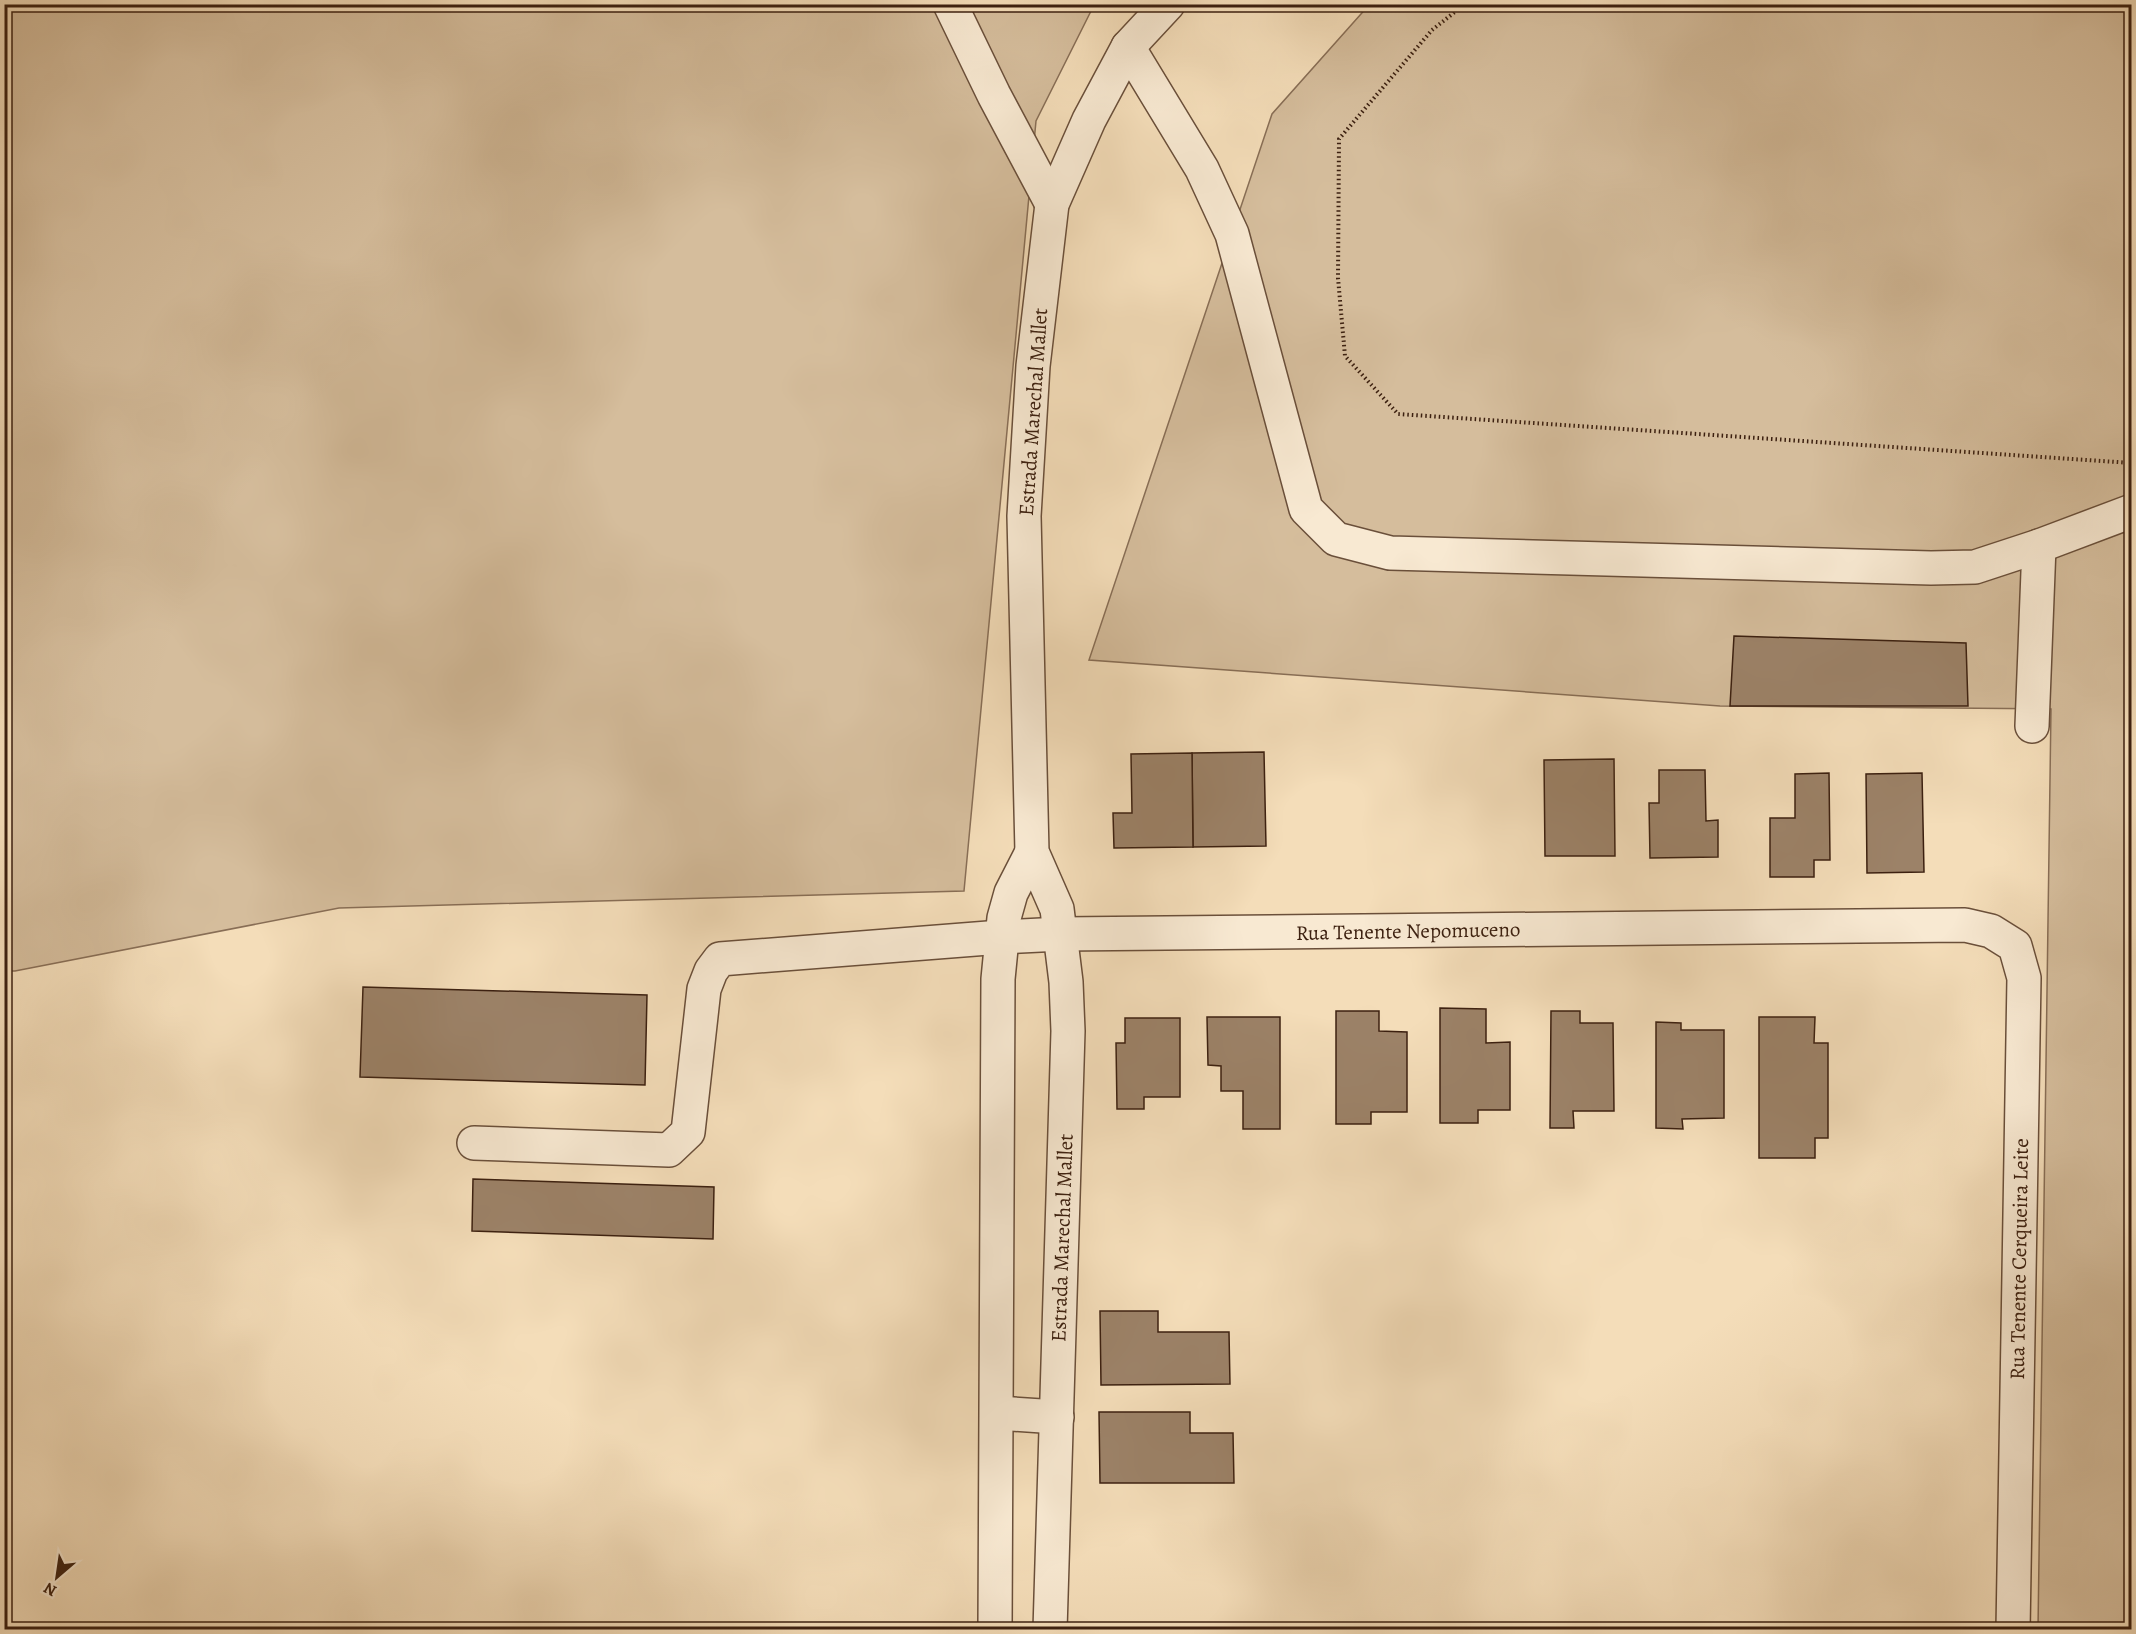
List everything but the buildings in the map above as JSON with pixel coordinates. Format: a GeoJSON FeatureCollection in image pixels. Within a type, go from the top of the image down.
{"type":"FeatureCollection","features":[{"type":"Feature","properties":{"kind":"street"},"geometry":{"type":"LineString","coordinates":[[950,4],[994,95],[1052,204]]}},
{"type":"Feature","properties":{"kind":"street","name":"Estrada Marechal Mallet"},"geometry":{"type":"LineString","coordinates":[[1050,1629],[1068,1031],[1066,982],[1053,899],[1032,852],[1024,516],[1032,366],[1052,204],[1089,120],[1128,47],[1168,4]]}},
{"type":"Feature","properties":{"kind":"street"},"geometry":{"type":"LineString","coordinates":[[1128,47],[1202,169],[1232,234],[1306,509],[1336,539],[1390,553],[1930,568],[1975,567],[2132,511]]}},
{"type":"Feature","properties":{"kind":"street"},"geometry":{"type":"LineString","coordinates":[[2032,726],[2039,546]]}},
{"type":"Feature","properties":{"kind":"street","name":"Estrada Marechal Mallet"},"geometry":{"type":"LineString","coordinates":[[995,1629],[998,979],[1001,937],[1011,893],[1032,852]]}},
{"type":"Feature","properties":{"kind":"street","name":"Rua Tenente Nepomuceno"},"geometry":{"type":"LineString","coordinates":[[474,1143],[669,1150],[688,1132],[704,989],[711,971],[720,959],[1060,934],[1965,925]]}},
{"type":"Feature","properties":{"kind":"street","name":"Rua Tenente Cerqueira Leite"},"geometry":{"type":"LineString","coordinates":[[1965,925],[1991,931],[2015,946],[2024,978],[2013,1629]]}},
{"type":"Feature","properties":{"kind":"street"},"geometry":{"type":"LineString","coordinates":[[997,1413],[1057,1417]]}},
{"type":"Feature","properties":{"kind":"path"},"geometry":{"type":"LineString","coordinates":[[1465,4],[1432,30],[1339,139],[1338,278],[1345,356],[1398,414],[2132,463]]}},
{"type":"Feature","properties":{"kind":"shaded area"},"geometry":{"type":"Polygon","coordinates":[[[4,5],[1094,5],[1036,121],[964,891],[339,908],[15,971],[5,971],[4,5]]]}},
{"type":"Feature","properties":{"kind":"shaded area"},"geometry":{"type":"Polygon","coordinates":[[[1369,5],[2131,5],[2131,1629],[2038,1629],[2051,709],[1720,706],[1089,660],[1272,114],[1369,5]]]}}]}
